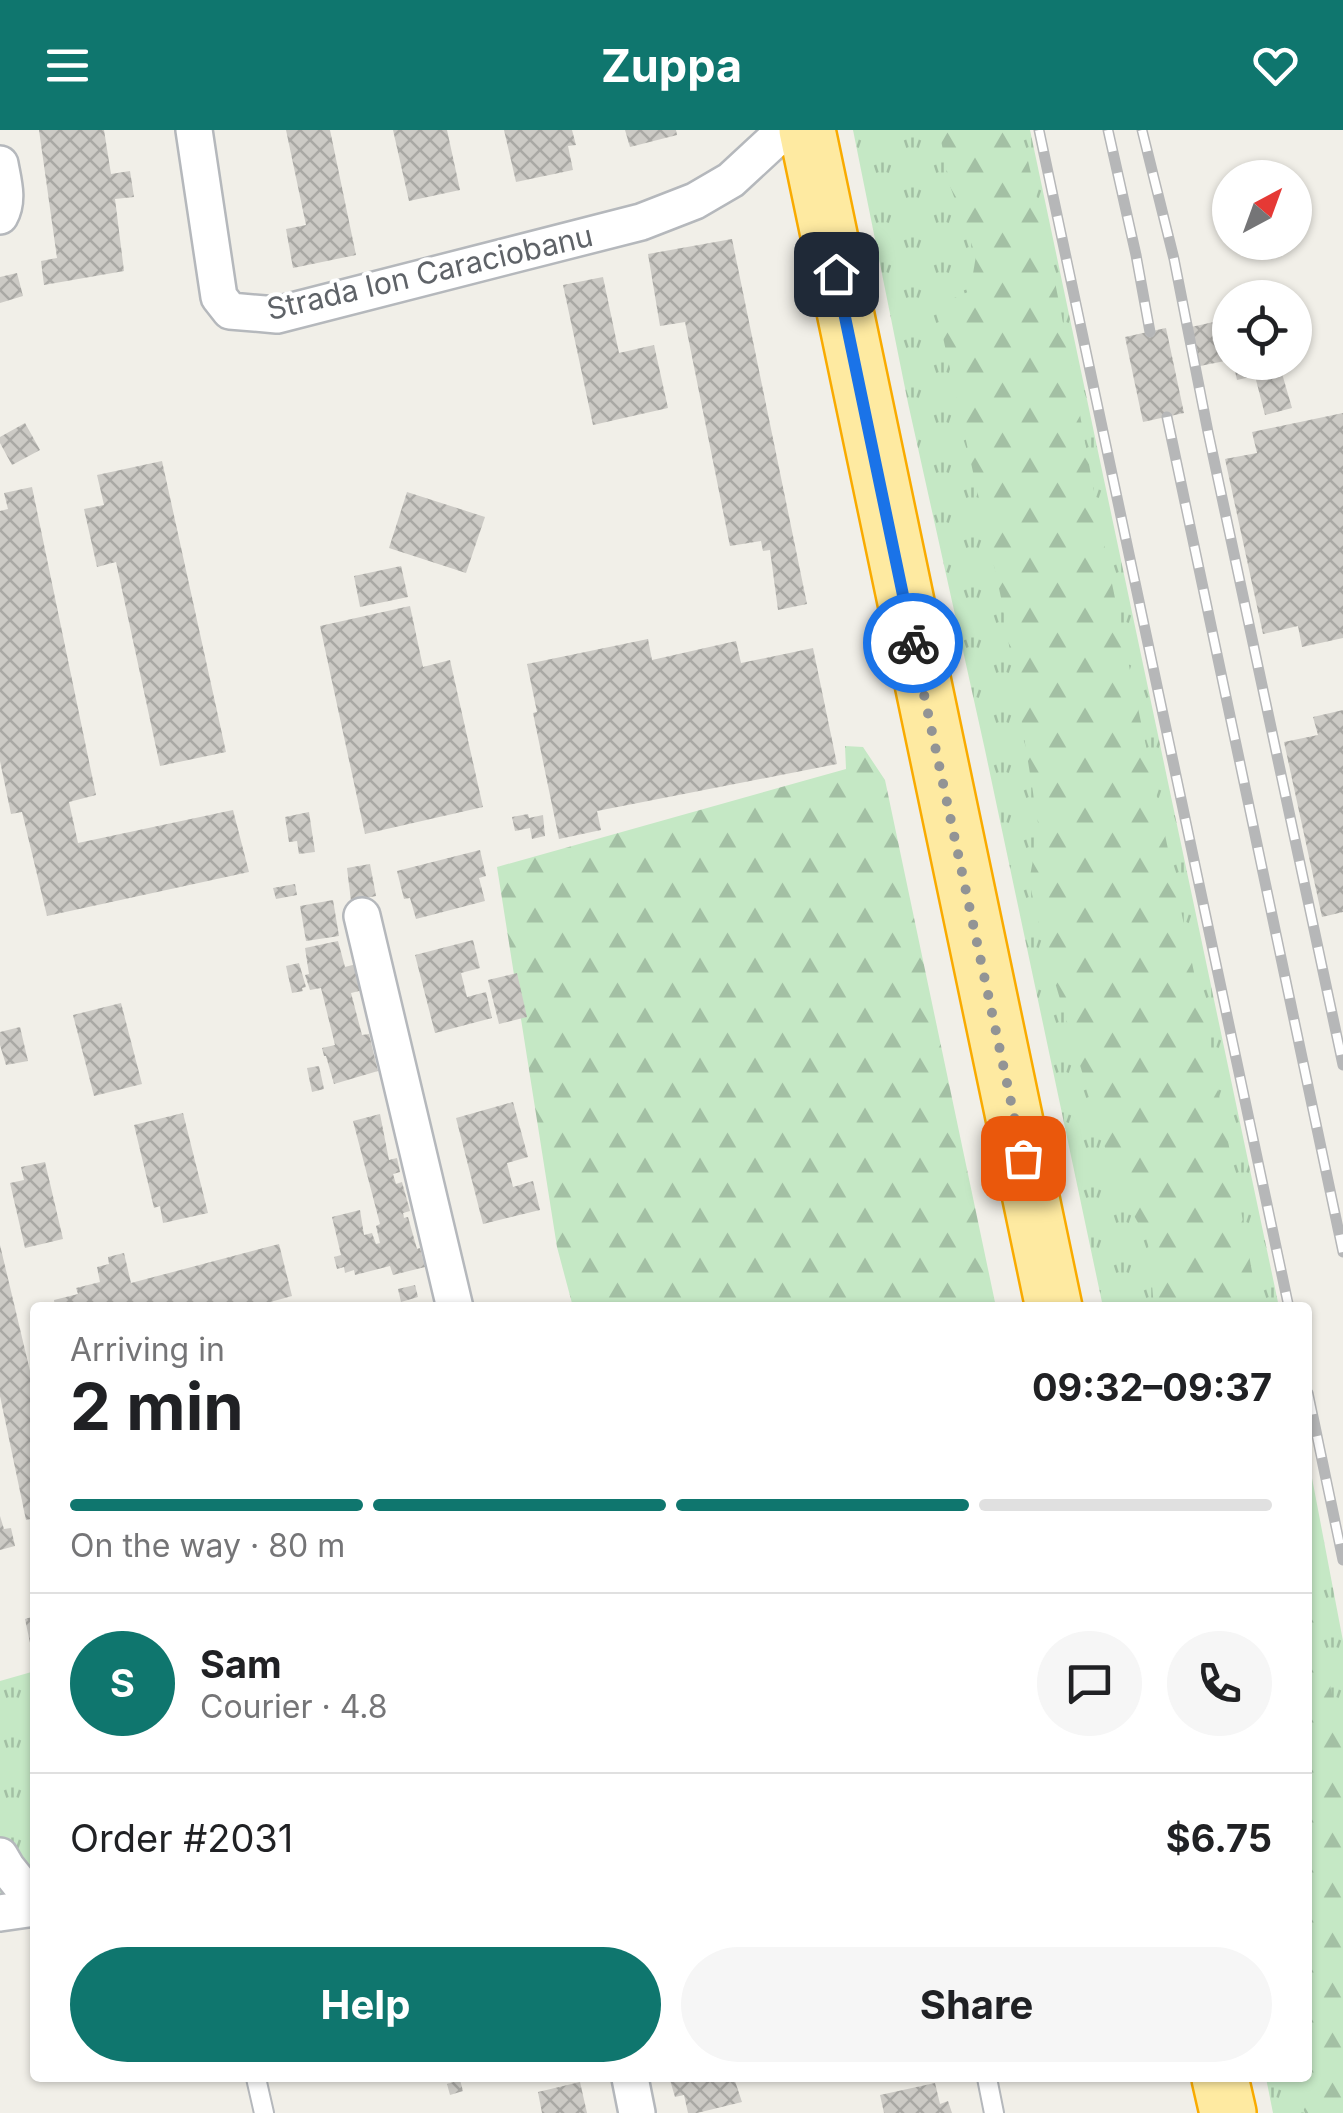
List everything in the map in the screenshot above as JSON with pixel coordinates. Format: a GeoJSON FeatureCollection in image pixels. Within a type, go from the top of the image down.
{"type":"FeatureCollection","features":[{"type":"Feature","properties":{"kind":"highway"},"geometry":{"type":"LineString","coordinates":[[807,130],[1053,1302]]}},
{"type":"Feature","properties":{"kind":"highway"},"geometry":{"type":"LineString","coordinates":[[1221,2082],[1228,2113]]}},
{"type":"Feature","properties":{"kind":"street","name":"Strada Ion Caraciobanu"},"geometry":{"type":"LineString","coordinates":[[194,130],[219,297],[230,311],[278,315],[641,222],[695,201],[731,180],[786,130]]}},
{"type":"Feature","properties":{"kind":"street"},"geometry":{"type":"LineString","coordinates":[[0,164],[5,196],[0,216]]}},
{"type":"Feature","properties":{"kind":"street"},"geometry":{"type":"LineString","coordinates":[[362,916],[454,1302]]}},
{"type":"Feature","properties":{"kind":"street"},"geometry":{"type":"LineString","coordinates":[[0,1856],[30,1899]]}},
{"type":"Feature","properties":{"kind":"street"},"geometry":{"type":"LineString","coordinates":[[0,1913],[30,1907]]}},
{"type":"Feature","properties":{"kind":"street"},"geometry":{"type":"LineString","coordinates":[[631,2082],[637,2113]]}},
{"type":"Feature","properties":{"kind":"lane"},"geometry":{"type":"LineString","coordinates":[[257,2082],[264,2113]]}},
{"type":"Feature","properties":{"kind":"lane"},"geometry":{"type":"LineString","coordinates":[[988,2082],[994,2113]]}},
{"type":"Feature","properties":{"kind":"green space"},"geometry":{"type":"Polygon","coordinates":[[[853,130],[1030,130],[1278,1302],[1102,1302],[853,130]]]}},
{"type":"Feature","properties":{"kind":"green space"},"geometry":{"type":"Polygon","coordinates":[[[939,130],[1020,130],[1058,296],[1110,574],[1225,1124],[1257,1302],[1154,1302],[1148,1241],[1115,1181],[1044,946],[1029,881],[1039,829],[1002,602],[936,306],[970,291],[976,256],[950,186],[939,130]]]}},
{"type":"Feature","properties":{"kind":"green space"},"geometry":{"type":"Polygon","coordinates":[[[845,746],[863,747],[885,780],[995,1302],[572,1302],[557,1247],[497,867],[846,769],[845,746]]]}},
{"type":"Feature","properties":{"kind":"green space"},"geometry":{"type":"Polygon","coordinates":[[[1312,1478],[1343,1641],[1343,2113],[1273,2113],[1267,2082],[1312,2082],[1312,1478]]]}},
{"type":"Feature","properties":{"kind":"green space"},"geometry":{"type":"Polygon","coordinates":[[[1312,1601],[1343,1746],[1343,2113],[1305,2113],[1293,2082],[1312,2082],[1312,1601]]]}},
{"type":"Feature","properties":{"kind":"green space"},"geometry":{"type":"Polygon","coordinates":[[[30,1672],[30,1921],[0,1924],[0,1681],[30,1672]]]}},
{"type":"Feature","properties":{"kind":"building"},"geometry":{"type":"Polygon","coordinates":[[[39,130],[104,130],[111,174],[130,171],[134,197],[115,199],[124,271],[44,285],[41,261],[57,258],[39,130]]]}},
{"type":"Feature","properties":{"kind":"building"},"geometry":{"type":"Polygon","coordinates":[[[286,130],[330,130],[356,255],[293,268],[286,229],[306,225],[286,130]]]}},
{"type":"Feature","properties":{"kind":"building"},"geometry":{"type":"Polygon","coordinates":[[[393,130],[447,130],[460,190],[409,201],[393,130]]]}},
{"type":"Feature","properties":{"kind":"building"},"geometry":{"type":"Polygon","coordinates":[[[504,130],[572,130],[576,145],[568,146],[573,170],[516,182],[504,130]]]}},
{"type":"Feature","properties":{"kind":"building"},"geometry":{"type":"Polygon","coordinates":[[[625,130],[676,130],[677,135],[630,147],[625,130]]]}},
{"type":"Feature","properties":{"kind":"building"},"geometry":{"type":"Polygon","coordinates":[[[732,239],[807,604],[778,610],[770,550],[763,551],[761,541],[730,546],[685,322],[660,326],[648,254],[732,239]]]}},
{"type":"Feature","properties":{"kind":"building"},"geometry":{"type":"Polygon","coordinates":[[[17,273],[23,296],[0,303],[0,277],[17,273]]]}},
{"type":"Feature","properties":{"kind":"building"},"geometry":{"type":"Polygon","coordinates":[[[603,277],[619,353],[654,345],[668,408],[593,425],[563,285],[603,277]]]}},
{"type":"Feature","properties":{"kind":"building"},"geometry":{"type":"Polygon","coordinates":[[[1212,322],[1212,364],[1200,366],[1191,327],[1212,322]]]}},
{"type":"Feature","properties":{"kind":"building"},"geometry":{"type":"Polygon","coordinates":[[[1166,328],[1184,413],[1143,422],[1125,337],[1166,328]]]}},
{"type":"Feature","properties":{"kind":"building"},"geometry":{"type":"Polygon","coordinates":[[[1256,380],[1284,380],[1292,408],[1265,415],[1256,380]]]}},
{"type":"Feature","properties":{"kind":"building"},"geometry":{"type":"Polygon","coordinates":[[[1343,413],[1343,638],[1302,647],[1298,626],[1263,634],[1225,459],[1257,453],[1252,432],[1343,413]]]}},
{"type":"Feature","properties":{"kind":"building"},"geometry":{"type":"Polygon","coordinates":[[[25,423],[40,450],[12,465],[0,437],[25,423]]]}},
{"type":"Feature","properties":{"kind":"building"},"geometry":{"type":"Polygon","coordinates":[[[162,461],[226,752],[160,766],[116,562],[97,567],[84,509],[104,505],[97,475],[162,461]]]}},
{"type":"Feature","properties":{"kind":"building"},"geometry":{"type":"Polygon","coordinates":[[[32,487],[96,795],[69,802],[78,843],[233,810],[249,872],[47,916],[22,812],[11,814],[0,761],[0,511],[8,509],[4,493],[32,487]]]}},
{"type":"Feature","properties":{"kind":"building"},"geometry":{"type":"Polygon","coordinates":[[[407,492],[485,517],[466,573],[389,548],[407,492]]]}},
{"type":"Feature","properties":{"kind":"building"},"geometry":{"type":"Polygon","coordinates":[[[401,566],[408,597],[360,607],[354,576],[401,566]]]}},
{"type":"Feature","properties":{"kind":"building"},"geometry":{"type":"Polygon","coordinates":[[[410,606],[423,667],[450,660],[483,807],[365,834],[320,626],[410,606]]]}},
{"type":"Feature","properties":{"kind":"building"},"geometry":{"type":"Polygon","coordinates":[[[648,639],[652,660],[736,641],[741,663],[813,648],[837,764],[597,811],[601,830],[559,839],[527,664],[648,639]]]}},
{"type":"Feature","properties":{"kind":"building"},"geometry":{"type":"Polygon","coordinates":[[[1343,710],[1343,912],[1322,917],[1284,742],[1318,735],[1313,717],[1343,710]]]}},
{"type":"Feature","properties":{"kind":"building"},"geometry":{"type":"Polygon","coordinates":[[[309,812],[315,852],[299,854],[297,841],[289,842],[285,817],[309,812]]]}},
{"type":"Feature","properties":{"kind":"building"},"geometry":{"type":"Polygon","coordinates":[[[528,814],[529,818],[543,815],[545,836],[532,839],[530,828],[515,831],[512,817],[528,814]]]}},
{"type":"Feature","properties":{"kind":"building"},"geometry":{"type":"Polygon","coordinates":[[[480,850],[486,876],[479,878],[485,901],[416,919],[410,898],[404,899],[397,871],[480,850]]]}},
{"type":"Feature","properties":{"kind":"building"},"geometry":{"type":"Polygon","coordinates":[[[370,864],[376,896],[351,901],[347,868],[370,864]]]}},
{"type":"Feature","properties":{"kind":"building"},"geometry":{"type":"Polygon","coordinates":[[[295,884],[297,895],[276,899],[273,888],[295,884]]]}},
{"type":"Feature","properties":{"kind":"building"},"geometry":{"type":"Polygon","coordinates":[[[333,900],[339,936],[306,941],[300,906],[333,900]]]}},
{"type":"Feature","properties":{"kind":"building"},"geometry":{"type":"Polygon","coordinates":[[[473,940],[480,968],[461,973],[467,997],[486,992],[492,1018],[435,1033],[415,955],[473,940]]]}},
{"type":"Feature","properties":{"kind":"building"},"geometry":{"type":"Polygon","coordinates":[[[338,941],[345,967],[360,963],[367,989],[351,993],[362,1035],[369,1034],[378,1071],[334,1084],[322,1048],[335,1045],[321,988],[310,990],[305,975],[309,974],[305,948],[338,941]]]}},
{"type":"Feature","properties":{"kind":"building"},"geometry":{"type":"Polygon","coordinates":[[[299,963],[306,987],[292,993],[286,966],[299,963]]]}},
{"type":"Feature","properties":{"kind":"building"},"geometry":{"type":"Polygon","coordinates":[[[517,973],[527,1017],[499,1024],[488,980],[517,973]]]}},
{"type":"Feature","properties":{"kind":"building"},"geometry":{"type":"Polygon","coordinates":[[[121,1003],[142,1084],[94,1096],[73,1015],[121,1003]]]}},
{"type":"Feature","properties":{"kind":"building"},"geometry":{"type":"Polygon","coordinates":[[[20,1027],[28,1061],[6,1065],[0,1032],[20,1027]]]}},
{"type":"Feature","properties":{"kind":"building"},"geometry":{"type":"Polygon","coordinates":[[[319,1066],[324,1089],[312,1092],[307,1068],[319,1066]]]}},
{"type":"Feature","properties":{"kind":"building"},"geometry":{"type":"Polygon","coordinates":[[[513,1102],[528,1157],[507,1163],[513,1187],[533,1181],[540,1210],[483,1224],[456,1118],[513,1102]]]}},
{"type":"Feature","properties":{"kind":"building"},"geometry":{"type":"Polygon","coordinates":[[[183,1113],[208,1213],[163,1223],[160,1206],[154,1208],[134,1125],[183,1113]]]}},
{"type":"Feature","properties":{"kind":"building"},"geometry":{"type":"Polygon","coordinates":[[[380,1114],[389,1160],[397,1158],[400,1172],[393,1174],[396,1184],[402,1182],[410,1211],[403,1213],[404,1218],[408,1217],[425,1267],[393,1275],[390,1266],[355,1275],[354,1270],[345,1273],[344,1267],[337,1269],[334,1257],[341,1255],[332,1217],[360,1210],[364,1235],[372,1233],[376,1244],[380,1243],[376,1226],[380,1224],[353,1121],[380,1114]]]}},
{"type":"Feature","properties":{"kind":"building"},"geometry":{"type":"Polygon","coordinates":[[[45,1162],[63,1239],[25,1248],[10,1183],[24,1180],[21,1167],[45,1162]]]}},
{"type":"Feature","properties":{"kind":"building"},"geometry":{"type":"Polygon","coordinates":[[[279,1244],[292,1296],[270,1302],[54,1302],[78,1294],[76,1288],[100,1282],[97,1267],[109,1264],[108,1257],[124,1253],[131,1283],[279,1244]]]}},
{"type":"Feature","properties":{"kind":"building"},"geometry":{"type":"Polygon","coordinates":[[[0,1245],[30,1371],[30,1519],[26,1520],[0,1396],[0,1245]]]}},
{"type":"Feature","properties":{"kind":"building"},"geometry":{"type":"Polygon","coordinates":[[[415,1285],[418,1297],[401,1302],[398,1289],[415,1285]]]}},
{"type":"Feature","properties":{"kind":"building"},"geometry":{"type":"Polygon","coordinates":[[[0,1516],[4,1529],[11,1528],[15,1546],[0,1550],[0,1516]]]}},
{"type":"Feature","properties":{"kind":"building"},"geometry":{"type":"Polygon","coordinates":[[[30,1618],[30,1643],[25,1619],[30,1618]]]}},
{"type":"Feature","properties":{"kind":"building"},"geometry":{"type":"Polygon","coordinates":[[[461,2082],[463,2091],[450,2095],[447,2084],[461,2082]]]}},
{"type":"Feature","properties":{"kind":"building"},"geometry":{"type":"Polygon","coordinates":[[[580,2082],[587,2113],[542,2113],[538,2092],[580,2082]]]}},
{"type":"Feature","properties":{"kind":"building"},"geometry":{"type":"Polygon","coordinates":[[[671,2082],[735,2082],[742,2102],[688,2113],[684,2095],[675,2097],[671,2082]]]}},
{"type":"Feature","properties":{"kind":"building"},"geometry":{"type":"Polygon","coordinates":[[[935,2083],[940,2104],[948,2101],[952,2113],[884,2113],[880,2095],[935,2083]]]}},
{"type":"Feature","properties":{"kind":"railway"},"geometry":{"type":"LineString","coordinates":[[1039,130],[1288,1302]]}},
{"type":"Feature","properties":{"kind":"railway"},"geometry":{"type":"LineString","coordinates":[[1108,130],[1150,332]]}},
{"type":"Feature","properties":{"kind":"railway"},"geometry":{"type":"LineString","coordinates":[[1142,130],[1174,259],[1343,1065]]}},
{"type":"Feature","properties":{"kind":"railway"},"geometry":{"type":"LineString","coordinates":[[1167,417],[1343,1252]]}},
{"type":"Feature","properties":{"kind":"railway"},"geometry":{"type":"LineString","coordinates":[[1312,1412],[1343,1560]]}},
{"type":"Feature","properties":{"kind":"way so far"},"geometry":{"type":"LineString","coordinates":[[913,643],[1023,1158]]}},
{"type":"Feature","properties":{"kind":"route"},"geometry":{"type":"LineString","coordinates":[[836,274],[913,643]]}}]}
